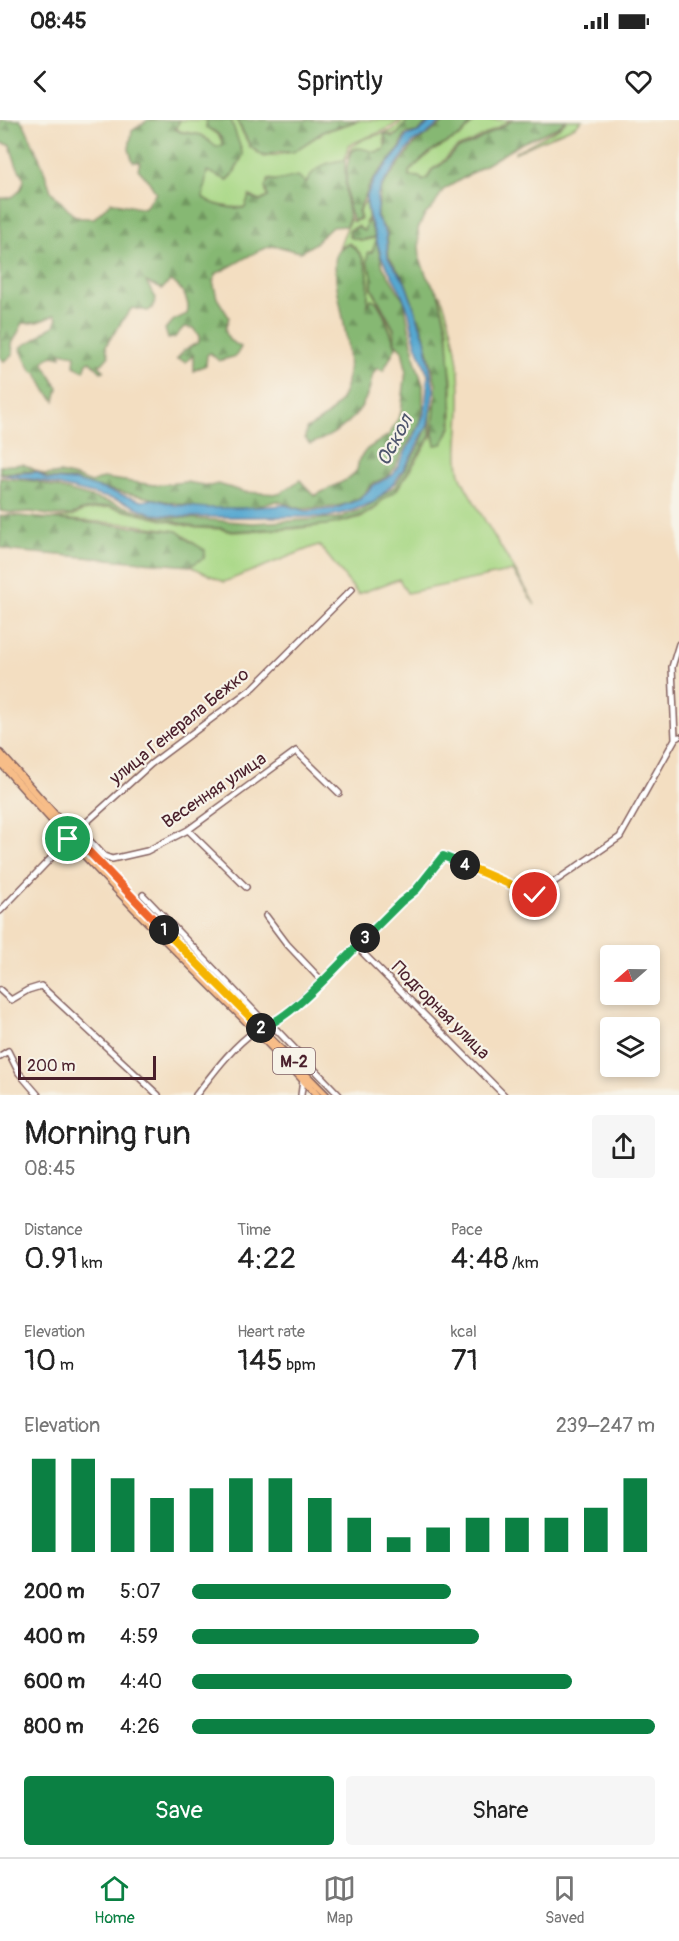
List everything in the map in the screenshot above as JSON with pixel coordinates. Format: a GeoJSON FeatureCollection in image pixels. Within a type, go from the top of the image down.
{"type":"FeatureCollection","features":[{"type":"Feature","properties":{"kind":"main road"},"geometry":{"type":"LineString","coordinates":[[0,753],[71,837]]}},
{"type":"Feature","properties":{"kind":"main road"},"geometry":{"type":"LineString","coordinates":[[0,762],[259,1029]]}},
{"type":"Feature","properties":{"kind":"main road","name":"М-2"},"geometry":{"type":"LineString","coordinates":[[259,1029],[317,1095]]}},
{"type":"Feature","properties":{"kind":"main road","name":"М-2"},"geometry":{"type":"LineString","coordinates":[[259,1029],[326,1095]]}},
{"type":"Feature","properties":{"kind":"street","name":"улица Генерала Бежко"},"geometry":{"type":"LineString","coordinates":[[0,911],[79,829],[151,764],[254,687],[352,589]]}},
{"type":"Feature","properties":{"kind":"street"},"geometry":{"type":"LineString","coordinates":[[196,1095],[243,1039],[281,1018],[322,981],[401,902],[416,890],[443,856],[535,895],[620,837],[677,738],[672,667],[679,644]]}},
{"type":"Feature","properties":{"kind":"street","name":"Весенняя улица"},"geometry":{"type":"LineString","coordinates":[[79,829],[104,856],[112,859],[147,851],[188,830],[296,752],[339,793]]}},
{"type":"Feature","properties":{"kind":"street"},"geometry":{"type":"LineString","coordinates":[[188,830],[246,887]]}},
{"type":"Feature","properties":{"kind":"street"},"geometry":{"type":"LineString","coordinates":[[143,895],[259,1016],[271,1024],[339,1095]]}},
{"type":"Feature","properties":{"kind":"street"},"geometry":{"type":"LineString","coordinates":[[266,916],[287,944],[322,981]]}},
{"type":"Feature","properties":{"kind":"street","name":"Подгорная улица"},"geometry":{"type":"LineString","coordinates":[[356,946],[504,1095]]}},
{"type":"Feature","properties":{"kind":"street"},"geometry":{"type":"LineString","coordinates":[[0,990],[11,1000],[28,990],[41,986],[158,1095]]}},
{"type":"Feature","properties":{"kind":"street"},"geometry":{"type":"LineString","coordinates":[[0,1056],[8,1051],[19,1073],[38,1095]]}},
{"type":"Feature","properties":{"kind":"street"},"geometry":{"type":"LineString","coordinates":[[303,1080],[302,1095],[317,1095]]}},
{"type":"Feature","properties":{"kind":"green space"},"geometry":{"type":"Polygon","coordinates":[[[0,120],[20,120],[24,124],[51,191],[72,214],[80,218],[94,218],[111,202],[144,209],[156,193],[138,169],[140,162],[133,162],[129,149],[132,131],[148,120],[180,120],[175,129],[201,135],[216,147],[222,146],[220,136],[206,128],[207,120],[231,120],[243,155],[233,174],[227,180],[207,171],[203,197],[222,206],[245,208],[249,196],[260,202],[268,197],[265,187],[269,180],[298,176],[306,183],[309,177],[322,166],[345,160],[346,201],[349,218],[346,226],[332,227],[314,244],[301,252],[271,246],[217,273],[213,281],[217,298],[229,317],[225,330],[229,340],[241,347],[236,356],[219,361],[210,353],[207,355],[206,365],[193,371],[193,355],[186,362],[177,359],[184,350],[199,342],[199,336],[193,328],[184,327],[174,338],[168,339],[165,329],[174,320],[187,314],[188,304],[184,294],[170,281],[162,289],[146,282],[156,298],[152,308],[148,311],[132,308],[107,344],[109,356],[102,364],[98,364],[104,371],[101,372],[90,361],[84,371],[74,366],[75,355],[60,352],[61,357],[53,355],[43,362],[58,388],[55,401],[37,374],[31,370],[20,348],[54,326],[57,318],[55,315],[36,322],[23,323],[12,344],[13,355],[4,361],[0,357],[0,198],[9,198],[16,194],[24,179],[10,145],[0,143],[0,120]]]}},
{"type":"Feature","properties":{"kind":"green space"},"geometry":{"type":"Polygon","coordinates":[[[180,120],[207,120],[206,128],[219,137],[222,146],[216,147],[202,135],[180,131],[176,128],[180,120]]]}},
{"type":"Feature","properties":{"kind":"green space"},"geometry":{"type":"Polygon","coordinates":[[[231,120],[236,120],[250,147],[264,157],[293,152],[324,132],[361,120],[400,120],[389,128],[348,146],[345,160],[322,166],[309,177],[306,183],[298,176],[280,181],[269,179],[265,187],[267,197],[260,201],[249,195],[245,207],[229,207],[203,197],[207,171],[228,180],[243,155],[231,120]]]}},
{"type":"Feature","properties":{"kind":"green space"},"geometry":{"type":"Polygon","coordinates":[[[237,120],[359,120],[324,131],[293,152],[279,152],[264,156],[251,147],[237,120]]]}},
{"type":"Feature","properties":{"kind":"green space"},"geometry":{"type":"Polygon","coordinates":[[[403,120],[408,120],[399,133],[393,135],[384,133],[394,130],[403,120]]]}},
{"type":"Feature","properties":{"kind":"green space"},"geometry":{"type":"Polygon","coordinates":[[[408,120],[431,120],[417,132],[405,134],[400,148],[373,179],[358,211],[360,218],[354,221],[347,197],[350,156],[358,148],[376,152],[385,150],[384,133],[393,137],[397,135],[408,120]]]}},
{"type":"Feature","properties":{"kind":"green space"},"geometry":{"type":"Polygon","coordinates":[[[447,120],[475,120],[460,136],[431,151],[409,171],[409,177],[419,177],[423,181],[428,178],[432,170],[441,165],[457,149],[473,143],[513,120],[566,120],[558,127],[522,143],[443,190],[434,206],[424,216],[418,229],[420,259],[427,277],[438,293],[447,330],[451,381],[451,426],[442,444],[435,445],[433,433],[436,385],[425,337],[405,281],[389,257],[387,233],[377,216],[381,188],[415,143],[447,120]]]}},
{"type":"Feature","properties":{"kind":"green space"},"geometry":{"type":"Polygon","coordinates":[[[476,120],[511,120],[472,142],[456,148],[431,170],[427,178],[423,180],[410,176],[409,172],[431,152],[461,136],[476,120]]]}},
{"type":"Feature","properties":{"kind":"green space"},"geometry":{"type":"Polygon","coordinates":[[[567,120],[582,120],[575,126],[514,153],[559,128],[567,120]]]}},
{"type":"Feature","properties":{"kind":"green space"},"geometry":{"type":"Polygon","coordinates":[[[384,133],[385,149],[374,152],[357,148],[352,150],[347,159],[351,147],[364,139],[384,133]]]}},
{"type":"Feature","properties":{"kind":"green space"},"geometry":{"type":"Polygon","coordinates":[[[366,200],[368,218],[365,223],[367,225],[363,231],[358,226],[349,230],[349,237],[362,241],[375,238],[372,252],[368,252],[367,262],[372,275],[371,288],[393,329],[395,343],[384,313],[376,301],[371,299],[367,308],[369,281],[362,256],[349,243],[338,251],[350,219],[353,222],[361,219],[359,211],[366,200]]]}},
{"type":"Feature","properties":{"kind":"green space"},"geometry":{"type":"Polygon","coordinates":[[[368,219],[375,237],[362,240],[350,237],[349,231],[358,227],[364,231],[368,219]]]}},
{"type":"Feature","properties":{"kind":"green space"},"geometry":{"type":"Polygon","coordinates":[[[376,241],[383,267],[404,300],[415,360],[423,385],[423,411],[419,424],[390,475],[374,483],[359,498],[333,507],[302,509],[277,501],[248,509],[200,508],[90,486],[76,480],[47,478],[36,471],[0,473],[0,466],[23,464],[45,475],[60,473],[91,483],[103,478],[154,485],[186,482],[210,486],[218,484],[245,492],[279,494],[300,480],[314,496],[350,478],[357,470],[359,459],[367,449],[389,435],[401,413],[406,369],[402,350],[395,343],[394,329],[372,288],[372,275],[367,262],[368,253],[372,252],[376,241]]]}},
{"type":"Feature","properties":{"kind":"green space"},"geometry":{"type":"Polygon","coordinates":[[[349,244],[362,257],[365,264],[368,280],[367,306],[371,299],[376,301],[396,347],[383,371],[377,368],[374,372],[365,400],[353,417],[329,436],[310,444],[305,438],[306,429],[334,409],[346,387],[347,341],[335,262],[338,252],[349,244]]]}},
{"type":"Feature","properties":{"kind":"green space"},"geometry":{"type":"Polygon","coordinates":[[[440,294],[453,335],[458,363],[460,474],[535,605],[513,571],[407,593],[399,579],[358,594],[318,545],[224,582],[190,566],[204,558],[205,551],[177,531],[130,524],[55,519],[109,507],[196,528],[232,532],[334,524],[361,517],[375,509],[382,500],[396,491],[431,436],[431,413],[436,402],[432,433],[435,445],[442,444],[452,426],[452,381],[448,330],[440,294]]]}},
{"type":"Feature","properties":{"kind":"green space"},"geometry":{"type":"Polygon","coordinates":[[[430,413],[430,436],[396,490],[360,516],[333,524],[232,531],[196,527],[109,506],[82,510],[72,515],[54,516],[31,512],[0,511],[0,478],[34,481],[158,516],[253,523],[338,518],[364,509],[395,486],[419,446],[429,423],[430,413]]]}},
{"type":"Feature","properties":{"kind":"green space"},"geometry":{"type":"Polygon","coordinates":[[[0,516],[177,531],[205,550],[204,558],[190,566],[12,551],[0,547],[0,516]]]}},
{"type":"Feature","properties":{"kind":"water"},"geometry":{"type":"Polygon","coordinates":[[[434,120],[444,120],[413,142],[381,186],[377,197],[376,216],[386,234],[388,258],[405,282],[425,339],[434,390],[428,424],[411,457],[395,482],[374,502],[327,517],[185,517],[153,514],[124,502],[37,480],[0,475],[37,472],[46,479],[76,481],[142,501],[154,499],[175,505],[243,508],[285,505],[305,511],[334,509],[360,499],[374,485],[393,475],[425,411],[428,375],[415,341],[409,312],[382,258],[366,198],[374,180],[402,147],[406,136],[418,132],[434,120]]]}},
{"type":"Feature","properties":{"kind":"route"},"geometry":{"type":"LineString","coordinates":[[68,839],[73,835],[261,1028],[281,1018],[322,981],[401,902],[416,890],[443,856],[535,895]]}},
{"type":"Feature","properties":{"kind":"water label","name":"Оскол"},"geometry":{"type":"Point","coordinates":[394,440]}}]}
